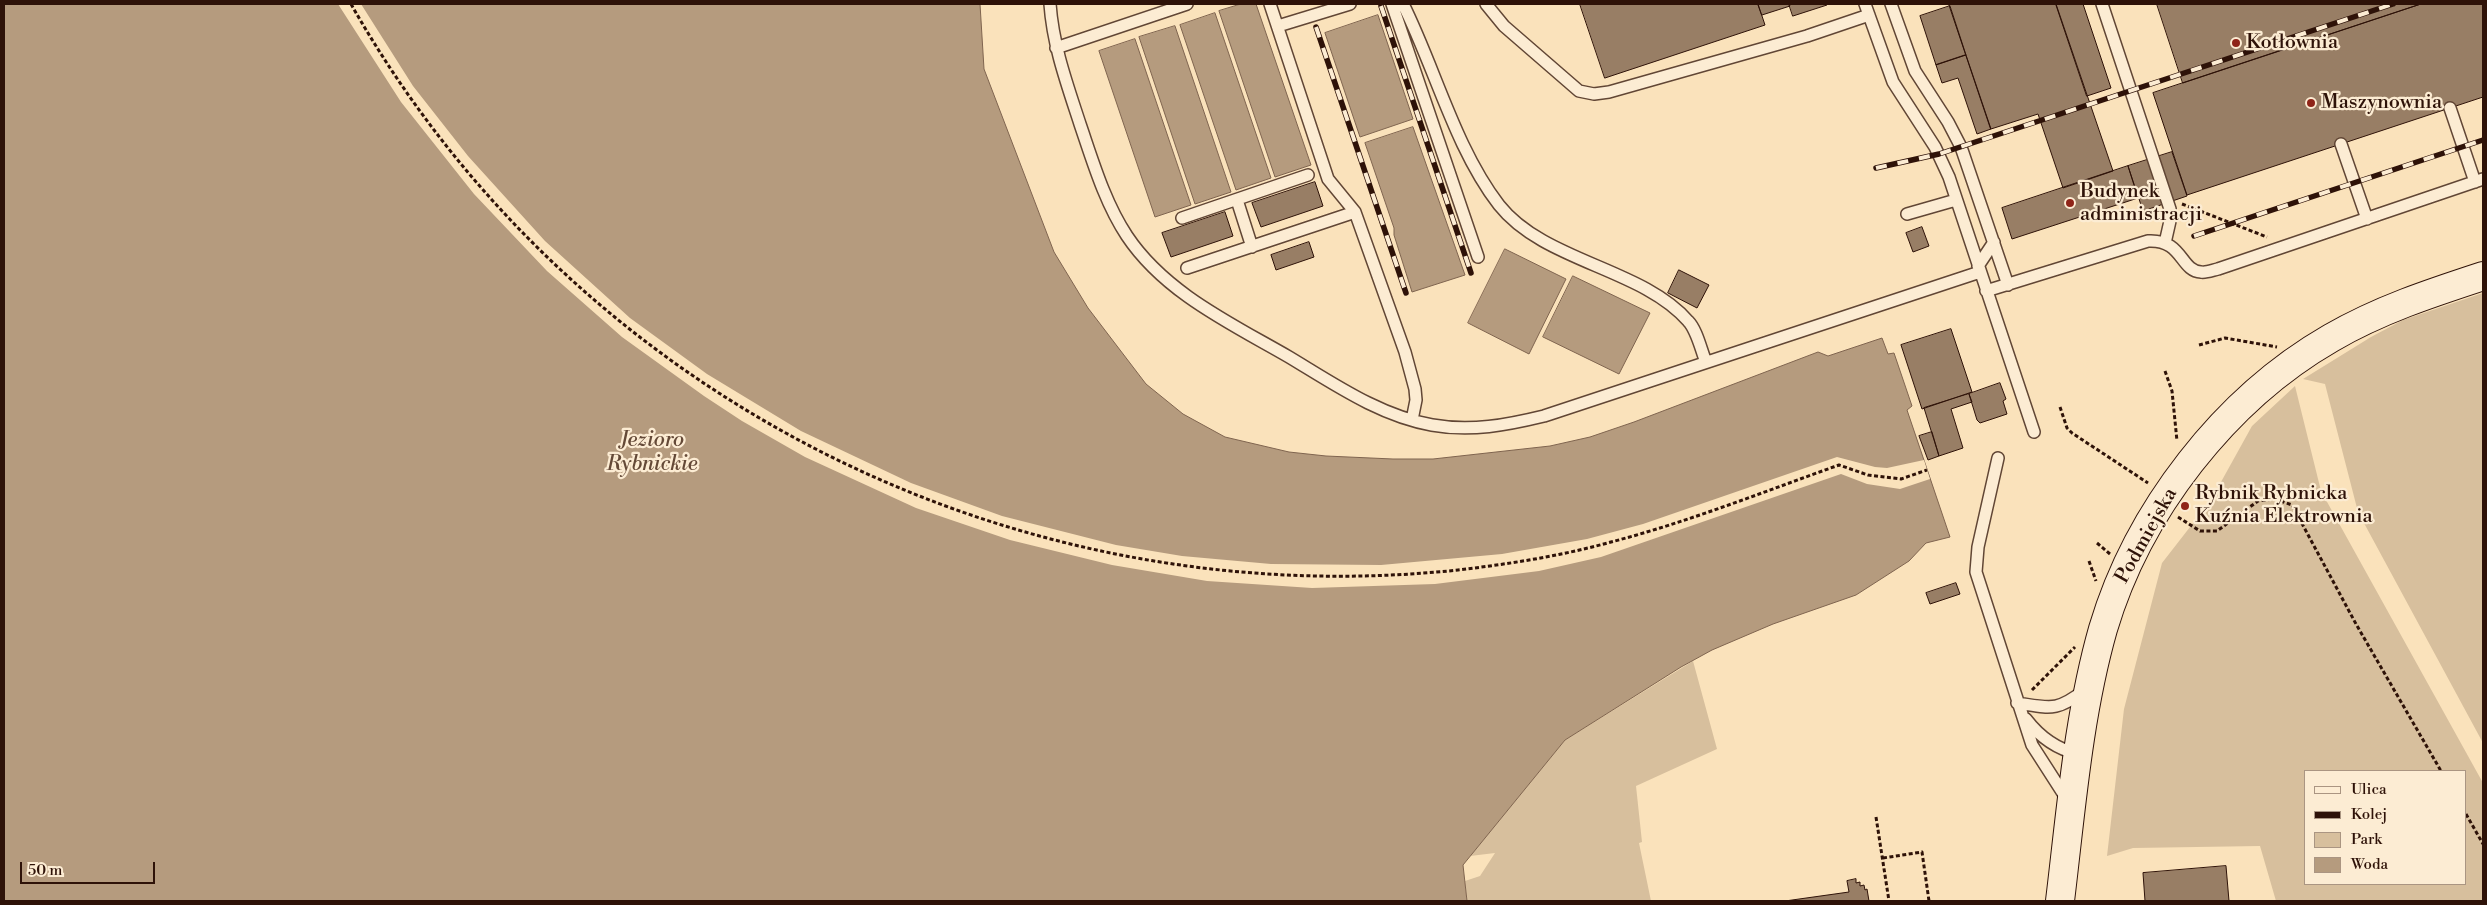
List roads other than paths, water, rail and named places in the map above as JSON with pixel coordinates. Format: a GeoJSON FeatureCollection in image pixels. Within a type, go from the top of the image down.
{"type":"FeatureCollection","features":[{"type":"Feature","properties":{"kind":"street","name":"Podmiejska"},"geometry":{"type":"LineString","coordinates":[[2060,901],[2090,686],[2110,608],[2133,556],[2155,495],[2178,480],[2219,430],[2252,397],[2301,357],[2334,336],[2385,311],[2483,276]]}},
{"type":"Feature","properties":{"kind":"lane"},"geometry":{"type":"LineString","coordinates":[[1050,4],[1056,48],[1089,152],[1117,220],[1141,254],[1173,285],[1232,324],[1356,397],[1412,420],[1430,425],[1458,428],[1503,425],[1544,416],[1979,269],[1994,242]]}},
{"type":"Feature","properties":{"kind":"lane"},"geometry":{"type":"LineString","coordinates":[[1056,48],[1187,4]]}},
{"type":"Feature","properties":{"kind":"lane"},"geometry":{"type":"LineString","coordinates":[[1270,4],[1328,179],[1355,212],[1413,378],[1416,400],[1412,420]]}},
{"type":"Feature","properties":{"kind":"lane"},"geometry":{"type":"LineString","coordinates":[[1278,26],[1350,4]]}},
{"type":"Feature","properties":{"kind":"lane"},"geometry":{"type":"LineString","coordinates":[[1392,4],[1478,257]]}},
{"type":"Feature","properties":{"kind":"lane"},"geometry":{"type":"LineString","coordinates":[[1403,4],[1464,148],[1500,205],[1531,234],[1668,303],[1690,322],[1706,362]]}},
{"type":"Feature","properties":{"kind":"lane"},"geometry":{"type":"LineString","coordinates":[[1486,4],[1504,26],[1579,90],[1594,94],[1609,92],[1807,36],[1867,9],[1893,82],[1935,146],[1956,200],[2034,432]]}},
{"type":"Feature","properties":{"kind":"lane"},"geometry":{"type":"LineString","coordinates":[[1890,4],[1915,71],[1958,141],[2008,285]]}},
{"type":"Feature","properties":{"kind":"lane"},"geometry":{"type":"LineString","coordinates":[[2102,4],[2167,202],[2170,221],[2165,243]]}},
{"type":"Feature","properties":{"kind":"lane"},"geometry":{"type":"LineString","coordinates":[[1986,291],[2132,244],[2154,241],[2165,243],[2175,248],[2190,267],[2202,272],[2479,181],[2450,108]]}},
{"type":"Feature","properties":{"kind":"lane"},"geometry":{"type":"LineString","coordinates":[[2341,144],[2367,219]]}},
{"type":"Feature","properties":{"kind":"lane"},"geometry":{"type":"LineString","coordinates":[[1182,218],[1308,175]]}},
{"type":"Feature","properties":{"kind":"lane"},"geometry":{"type":"LineString","coordinates":[[1237,200],[1252,247]]}},
{"type":"Feature","properties":{"kind":"lane"},"geometry":{"type":"LineString","coordinates":[[1907,214],[1956,200]]}},
{"type":"Feature","properties":{"kind":"lane"},"geometry":{"type":"LineString","coordinates":[[1187,268],[1355,212]]}},
{"type":"Feature","properties":{"kind":"lane"},"geometry":{"type":"LineString","coordinates":[[1998,458],[1978,547],[1976,572],[2032,745],[2072,806]]}},
{"type":"Feature","properties":{"kind":"lane"},"geometry":{"type":"LineString","coordinates":[[2019,707],[2050,708],[2060,706],[2090,686]]}},
{"type":"Feature","properties":{"kind":"lane"},"geometry":{"type":"LineString","coordinates":[[2019,707],[2042,737],[2062,749],[2079,755]]}},
{"type":"Feature","properties":{"kind":"water","name":"Jezioro Rybnickie"},"geometry":{"type":"Polygon","coordinates":[[[4,4],[980,4],[984,69],[1054,252],[1088,308],[1146,384],[1183,414],[1225,437],[1289,452],[1326,456],[1433,459],[1550,446],[1590,437],[1818,352],[1828,356],[1882,338],[1888,354],[1894,353],[1912,406],[1907,410],[1950,537],[1926,543],[1909,561],[1856,595],[1773,624],[1712,650],[1681,667],[1565,740],[1463,865],[1467,901],[4,901],[4,4]]]}},
{"type":"Feature","properties":{"kind":"water"},"geometry":{"type":"Polygon","coordinates":[[[1241,4],[1256,4],[1311,165],[1275,177],[1219,11],[1241,4]]]}},
{"type":"Feature","properties":{"kind":"water"},"geometry":{"type":"Polygon","coordinates":[[[1215,13],[1271,178],[1236,190],[1180,25],[1215,13]]]}},
{"type":"Feature","properties":{"kind":"water"},"geometry":{"type":"Polygon","coordinates":[[[1378,15],[1413,119],[1360,137],[1325,33],[1378,15]]]}},
{"type":"Feature","properties":{"kind":"water"},"geometry":{"type":"Polygon","coordinates":[[[1175,26],[1231,192],[1195,204],[1139,37],[1175,26]]]}},
{"type":"Feature","properties":{"kind":"water"},"geometry":{"type":"Polygon","coordinates":[[[1135,39],[1191,205],[1155,217],[1099,51],[1135,39]]]}},
{"type":"Feature","properties":{"kind":"water"},"geometry":{"type":"Polygon","coordinates":[[[1413,127],[1465,275],[1412,292],[1394,235],[1394,228],[1365,143],[1413,127]]]}},
{"type":"Feature","properties":{"kind":"water"},"geometry":{"type":"Polygon","coordinates":[[[1505,249],[1566,279],[1529,354],[1468,323],[1505,249]]]}},
{"type":"Feature","properties":{"kind":"water"},"geometry":{"type":"Polygon","coordinates":[[[1573,276],[1650,313],[1619,374],[1543,337],[1573,276]]]}},
{"type":"Feature","properties":{"kind":"railway"},"geometry":{"type":"LineString","coordinates":[[1876,168],[1939,154],[2393,4]]}},
{"type":"Feature","properties":{"kind":"railway"},"geometry":{"type":"LineString","coordinates":[[1381,6],[1471,273]]}},
{"type":"Feature","properties":{"kind":"railway"},"geometry":{"type":"LineString","coordinates":[[1316,27],[1406,293]]}},
{"type":"Feature","properties":{"kind":"railway"},"geometry":{"type":"LineString","coordinates":[[2194,236],[2483,140]]}},
{"type":"Feature","properties":{"kind":"place","name":"Kotłownia"},"geometry":{"type":"Point","coordinates":[2236,43]}},
{"type":"Feature","properties":{"kind":"place","name":"Maszynownia"},"geometry":{"type":"Point","coordinates":[2311,103]}},
{"type":"Feature","properties":{"kind":"place","name":"Budynek administracji"},"geometry":{"type":"Point","coordinates":[2070,203]}},
{"type":"Feature","properties":{"kind":"place","name":"Rybnik Rybnicka Kuźnia Elektrownia"},"geometry":{"type":"Point","coordinates":[2185,506]}}]}
